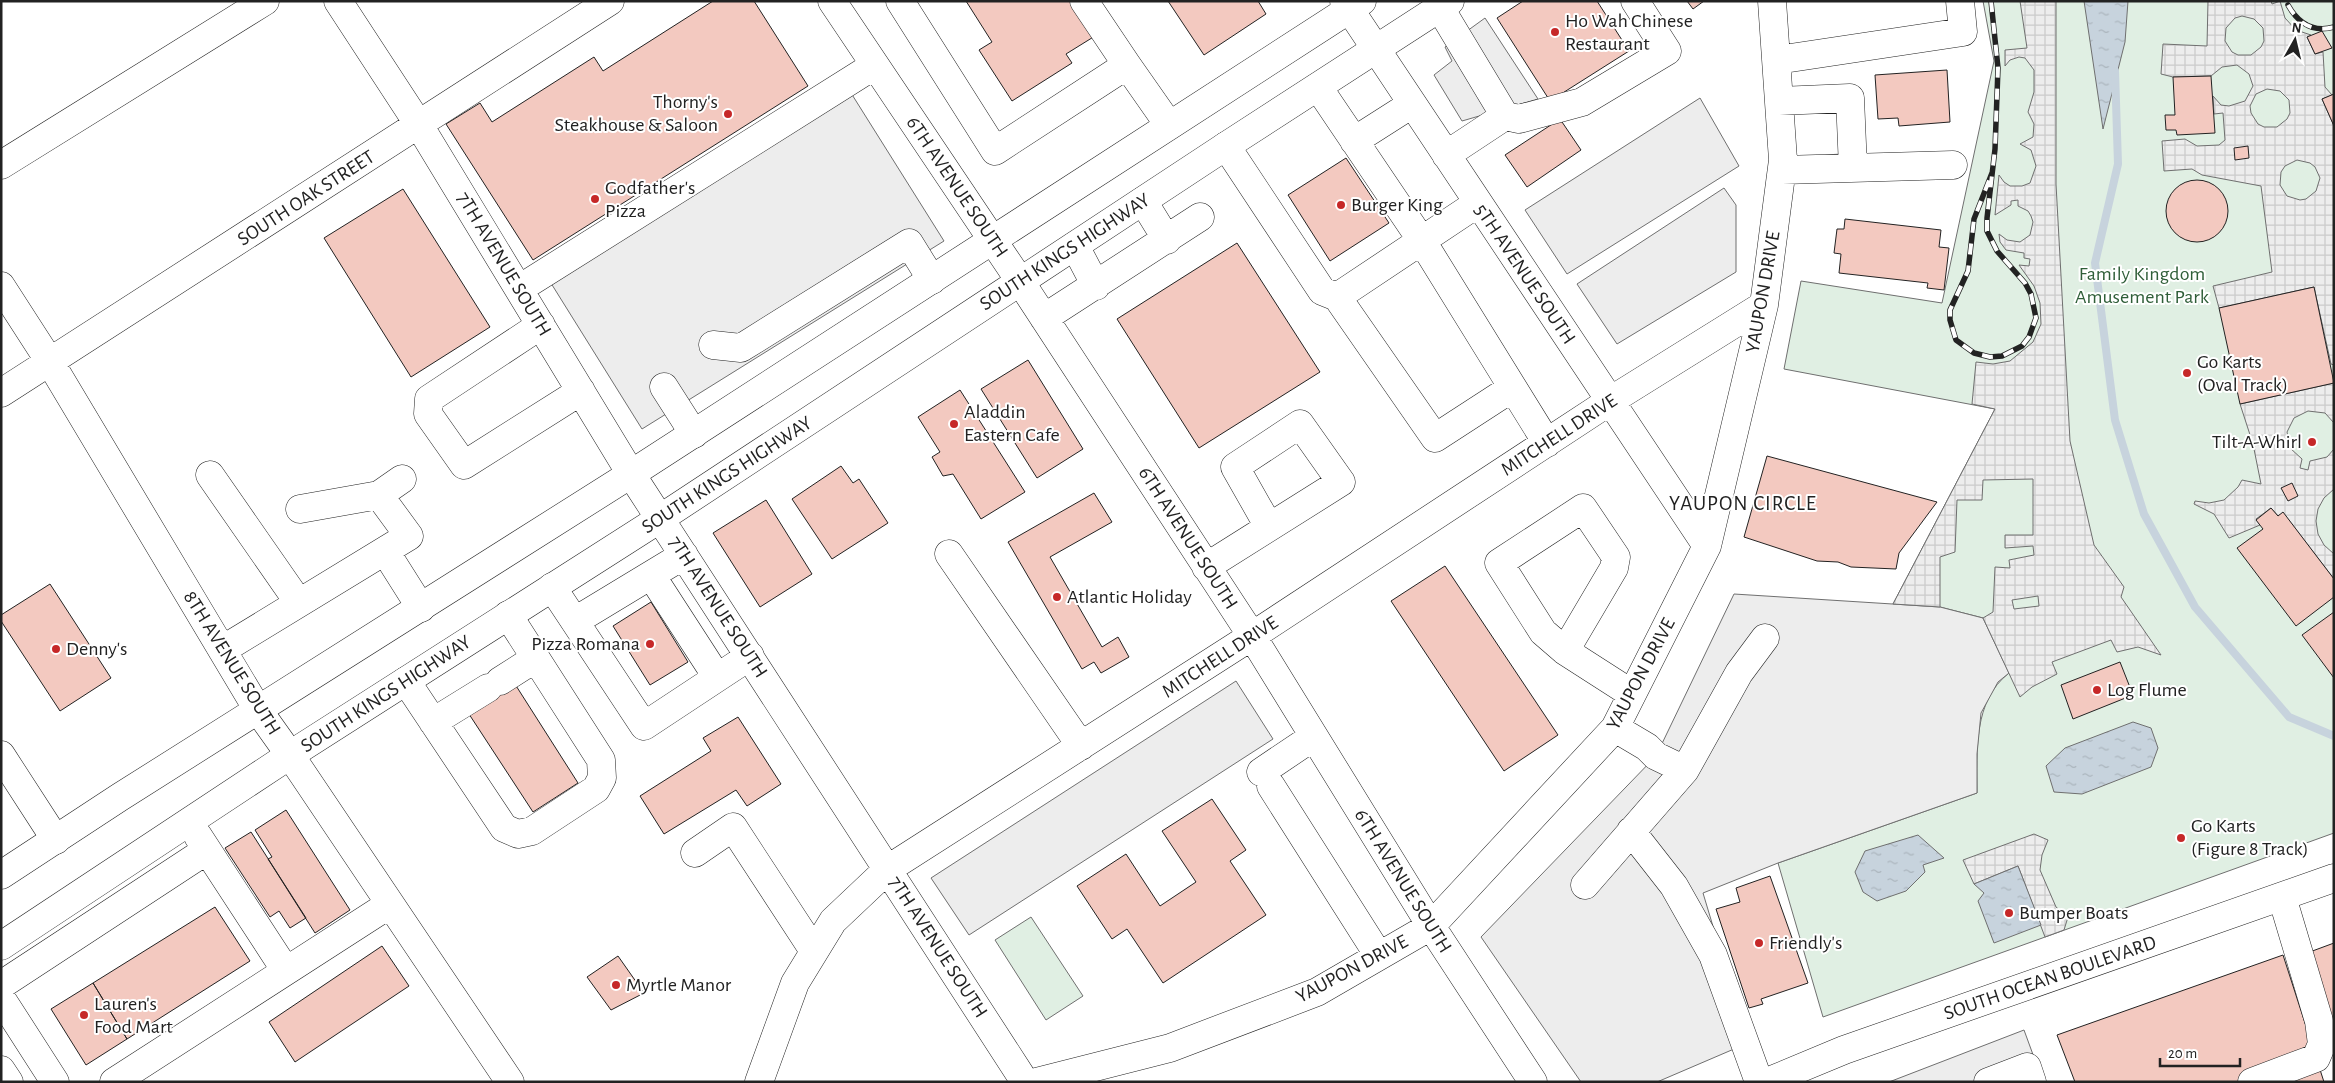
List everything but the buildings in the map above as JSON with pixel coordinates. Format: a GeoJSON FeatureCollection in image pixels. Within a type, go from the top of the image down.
{"type":"FeatureCollection","features":[{"type":"Feature","properties":{"kind":"street"},"geometry":{"type":"LineString","coordinates":[[1,165],[264,1]]}},
{"type":"Feature","properties":{"kind":"street","name":"7TH AVENUE SOUTH"},"geometry":{"type":"LineString","coordinates":[[338,1],[419,125],[631,474],[1025,1082]]}},
{"type":"Feature","properties":{"kind":"street","name":"SOUTH OAK STREET"},"geometry":{"type":"LineString","coordinates":[[1,393],[610,1]]}},
{"type":"Feature","properties":{"kind":"street","name":"6TH AVENUE SOUTH"},"geometry":{"type":"LineString","coordinates":[[832,1],[993,240],[1252,636],[1431,926],[1534,1082]]}},
{"type":"Feature","properties":{"kind":"street"},"geometry":{"type":"LineString","coordinates":[[900,1],[995,151],[1127,65]]}},
{"type":"Feature","properties":{"kind":"street"},"geometry":{"type":"LineString","coordinates":[[1084,1],[1169,125]]}},
{"type":"Feature","properties":{"kind":"street"},"geometry":{"type":"LineString","coordinates":[[1446,155],[1505,116],[1519,119],[1582,102],[1667,51],[1636,1]]}},
{"type":"Feature","properties":{"kind":"street","name":"YAUPON DRIVE"},"geometry":{"type":"LineString","coordinates":[[1036,1082],[1170,1048],[1317,992],[1431,926],[1615,728],[1707,546],[1764,305],[1782,170],[1772,1]]}},
{"type":"Feature","properties":{"kind":"street"},"geometry":{"type":"LineString","coordinates":[[1776,60],[1963,32],[1960,1]]}},
{"type":"Feature","properties":{"kind":"street"},"geometry":{"type":"LineString","coordinates":[[1,875],[694,434],[1352,4]]}},
{"type":"Feature","properties":{"kind":"street","name":"5TH AVENUE SOUTH"},"geometry":{"type":"LineString","coordinates":[[1352,4],[1376,50],[1707,546]]}},
{"type":"Feature","properties":{"kind":"street"},"geometry":{"type":"LineString","coordinates":[[1445,5],[1505,116]]}},
{"type":"Feature","properties":{"kind":"street","name":"SOUTH KINGS HIGHWAY"},"geometry":{"type":"LineString","coordinates":[[12,939],[290,755],[660,518],[1226,146],[1445,5]]}},
{"type":"Feature","properties":{"kind":"street"},"geometry":{"type":"LineString","coordinates":[[519,289],[875,65]]}},
{"type":"Feature","properties":{"kind":"street"},"geometry":{"type":"LineString","coordinates":[[1318,88],[1422,241],[1547,443]]}},
{"type":"Feature","properties":{"kind":"street"},"geometry":{"type":"LineString","coordinates":[[1779,101],[1850,98],[1853,168]]}},
{"type":"Feature","properties":{"kind":"street"},"geometry":{"type":"LineString","coordinates":[[1354,142],[1412,104]]}},
{"type":"Feature","properties":{"kind":"street"},"geometry":{"type":"LineString","coordinates":[[1226,146],[1322,291],[1337,298],[1435,438],[1512,388]]}},
{"type":"Feature","properties":{"kind":"street"},"geometry":{"type":"LineString","coordinates":[[1782,170],[1953,166]]}},
{"type":"Feature","properties":{"kind":"street"},"geometry":{"type":"LineString","coordinates":[[1143,201],[1167,240]]}},
{"type":"Feature","properties":{"kind":"street"},"geometry":{"type":"LineString","coordinates":[[1337,298],[1478,203]]}},
{"type":"Feature","properties":{"kind":"street"},"geometry":{"type":"LineString","coordinates":[[1044,318],[1200,217]]}},
{"type":"Feature","properties":{"kind":"street"},"geometry":{"type":"LineString","coordinates":[[713,345],[742,348],[908,243],[932,280]]}},
{"type":"Feature","properties":{"kind":"street"},"geometry":{"type":"LineString","coordinates":[[1075,246],[1096,286]]}},
{"type":"Feature","properties":{"kind":"street","name":"8TH AVENUE SOUTH"},"geometry":{"type":"LineString","coordinates":[[1,286],[50,362],[258,710],[510,1082]]}},
{"type":"Feature","properties":{"kind":"street","name":"MITCHELL DRIVE"},"geometry":{"type":"LineString","coordinates":[[759,1082],[795,983],[833,921],[888,870],[1252,636],[1610,401],[1764,305]]}},
{"type":"Feature","properties":{"kind":"street"},"geometry":{"type":"LineString","coordinates":[[541,325],[429,399],[428,414],[464,465],[581,391]]}},
{"type":"Feature","properties":{"kind":"street"},"geometry":{"type":"LineString","coordinates":[[664,387],[694,434]]}},
{"type":"Feature","properties":{"kind":"street"},"geometry":{"type":"LineString","coordinates":[[210,475],[299,604]]}},
{"type":"Feature","properties":{"kind":"street"},"geometry":{"type":"LineString","coordinates":[[300,510],[379,495],[402,479]]}},
{"type":"Feature","properties":{"kind":"street"},"geometry":{"type":"LineString","coordinates":[[222,650],[409,536],[379,495]]}},
{"type":"Feature","properties":{"kind":"street"},"geometry":{"type":"LineString","coordinates":[[1565,651],[1614,568],[1616,556],[1583,508],[1499,563],[1543,632],[1565,651],[1632,694]]}},
{"type":"Feature","properties":{"kind":"street"},"geometry":{"type":"LineString","coordinates":[[1206,567],[1269,527]]}},
{"type":"Feature","properties":{"kind":"street"},"geometry":{"type":"LineString","coordinates":[[385,551],[421,608]]}},
{"type":"Feature","properties":{"kind":"street"},"geometry":{"type":"LineString","coordinates":[[949,554],[1081,746]]}},
{"type":"Feature","properties":{"kind":"street"},"geometry":{"type":"LineString","coordinates":[[575,621],[684,555]]}},
{"type":"Feature","properties":{"kind":"street"},"geometry":{"type":"LineString","coordinates":[[651,575],[717,677]]}},
{"type":"Feature","properties":{"kind":"street"},"geometry":{"type":"LineString","coordinates":[[552,588],[644,726],[750,656]]}},
{"type":"Feature","properties":{"kind":"street"},"geometry":{"type":"LineString","coordinates":[[406,681],[504,828],[518,834],[532,831],[596,789],[602,778],[601,760],[508,615]]}},
{"type":"Feature","properties":{"kind":"street"},"geometry":{"type":"LineString","coordinates":[[1585,885],[1685,770],[1739,674],[1765,638]]}},
{"type":"Feature","properties":{"kind":"street"},"geometry":{"type":"LineString","coordinates":[[434,722],[536,658]]}},
{"type":"Feature","properties":{"kind":"street"},"geometry":{"type":"LineString","coordinates":[[1615,728],[1647,747],[1656,756],[1685,770]]}},
{"type":"Feature","properties":{"kind":"street"},"geometry":{"type":"LineString","coordinates":[[1313,737],[1266,779],[1379,956]]}},
{"type":"Feature","properties":{"kind":"street"},"geometry":{"type":"LineString","coordinates":[[1,755],[10,787],[56,840]]}},
{"type":"Feature","properties":{"kind":"street"},"geometry":{"type":"LineString","coordinates":[[189,822],[286,971]]}},
{"type":"Feature","properties":{"kind":"street"},"geometry":{"type":"LineString","coordinates":[[695,852],[733,827],[814,952]]}},
{"type":"Feature","properties":{"kind":"street"},"geometry":{"type":"LineString","coordinates":[[1631,832],[1674,886],[1713,955],[1759,1082]]}},
{"type":"Feature","properties":{"kind":"street"},"geometry":{"type":"LineString","coordinates":[[1,985],[207,850]]}},
{"type":"Feature","properties":{"kind":"street"},"geometry":{"type":"LineString","coordinates":[[139,855],[158,883]]}},
{"type":"Feature","properties":{"kind":"street","name":"SOUTH OCEAN BOULEVARD"},"geometry":{"type":"LineString","coordinates":[[1767,1082],[1844,1050],[2334,878]]}},
{"type":"Feature","properties":{"kind":"street"},"geometry":{"type":"LineString","coordinates":[[86,889],[105,917]]}},
{"type":"Feature","properties":{"kind":"street"},"geometry":{"type":"LineString","coordinates":[[2252,1082],[2316,1058],[2322,1044],[2319,1021],[2282,897]]}},
{"type":"Feature","properties":{"kind":"street"},"geometry":{"type":"LineString","coordinates":[[114,1082],[390,904]]}},
{"type":"Feature","properties":{"kind":"street"},"geometry":{"type":"LineString","coordinates":[[12,939],[40,960]]}},
{"type":"Feature","properties":{"kind":"street"},"geometry":{"type":"LineString","coordinates":[[1,998],[55,1082]]}},
{"type":"Feature","properties":{"kind":"street"},"geometry":{"type":"LineString","coordinates":[[1988,1082],[2028,1067],[2032,1082]]}},
{"type":"Feature","properties":{"kind":"street"},"geometry":{"type":"LineString","coordinates":[[1,1070],[9,1082]]}},
{"type":"Feature","properties":{"kind":"green space","name":"Family Kingdom Amusement Park"},"geometry":{"type":"Polygon","coordinates":[[[1983,1],[2334,1],[2334,833],[1823,1017],[1778,863],[1977,793],[1978,744],[1983,712],[1997,684],[2009,673],[1983,618],[1940,607],[1893,604],[1995,409],[1784,369],[1801,281],[1942,303],[1994,61],[1983,1]]]}},
{"type":"Feature","properties":{"kind":"green space"},"geometry":{"type":"Polygon","coordinates":[[[1031,917],[1083,996],[1046,1020],[995,940],[1031,917]]]}},
{"type":"Feature","properties":{"kind":"shaded area"},"geometry":{"type":"Polygon","coordinates":[[[2020,1],[2056,1],[2056,184],[2070,441],[2094,545],[2124,587],[2121,597],[2161,655],[2138,647],[2117,652],[2111,640],[2052,662],[2057,674],[2032,687],[2020,697],[1983,618],[1993,612],[1995,567],[2010,568],[2009,560],[2034,555],[2033,546],[2005,548],[2005,535],[2033,535],[2033,479],[1983,480],[1982,500],[1957,500],[1955,552],[1940,557],[1940,607],[1893,604],[1995,409],[1972,404],[1976,362],[1993,364],[2010,361],[2033,342],[2041,324],[2040,303],[2034,286],[2019,265],[2029,266],[2030,259],[2024,258],[2024,253],[2006,250],[2000,242],[1999,234],[2007,240],[2020,242],[2030,235],[2033,222],[2031,216],[2028,211],[2018,206],[2018,200],[2011,201],[2011,205],[1995,215],[1999,175],[2010,186],[2022,186],[2030,183],[2036,166],[2031,150],[2020,144],[2033,137],[2034,124],[2028,112],[2034,92],[2034,70],[2025,58],[2019,57],[2010,60],[2005,66],[2005,50],[2027,48],[2020,1]],[[2038,596],[2012,600],[2014,609],[2039,606],[2038,596]]]}},
{"type":"Feature","properties":{"kind":"shaded area"},"geometry":{"type":"Polygon","coordinates":[[[2208,1],[2271,1],[2272,4],[2280,1],[2285,18],[2296,30],[2311,35],[2307,37],[2315,54],[2323,52],[2325,87],[2332,95],[2322,99],[2334,126],[2334,365],[2331,364],[2314,287],[2219,308],[2213,286],[2272,272],[2261,186],[2202,175],[2192,169],[2164,171],[2162,141],[2185,139],[2197,146],[2219,145],[2225,140],[2223,113],[2214,114],[2213,96],[2221,105],[2229,106],[2245,101],[2253,86],[2249,74],[2237,65],[2222,67],[2211,76],[2173,77],[2161,74],[2163,44],[2207,46],[2208,1]],[[2242,16],[2235,18],[2226,28],[2225,41],[2232,52],[2238,55],[2251,55],[2261,47],[2264,41],[2263,28],[2254,19],[2242,16]],[[2267,89],[2256,94],[2250,106],[2251,113],[2258,124],[2264,127],[2277,127],[2287,119],[2290,113],[2289,100],[2280,91],[2267,89]],[[2297,160],[2285,166],[2281,172],[2280,185],[2287,196],[2300,200],[2306,199],[2316,191],[2320,178],[2315,167],[2310,163],[2297,160]]]}},
{"type":"Feature","properties":{"kind":"shaded area"},"geometry":{"type":"Polygon","coordinates":[[[1485,18],[1538,99],[1462,121],[1434,75],[1452,61],[1445,47],[1485,18]]]}},
{"type":"Feature","properties":{"kind":"shaded area"},"geometry":{"type":"Polygon","coordinates":[[[851,93],[944,241],[642,429],[549,280],[851,93]]]}},
{"type":"Feature","properties":{"kind":"shaded area"},"geometry":{"type":"Polygon","coordinates":[[[1700,98],[1739,166],[1567,274],[1525,210],[1700,98]]]}},
{"type":"Feature","properties":{"kind":"shaded area"},"geometry":{"type":"Polygon","coordinates":[[[1724,188],[1736,205],[1736,272],[1617,344],[1577,284],[1724,188]]]}},
{"type":"Feature","properties":{"kind":"shaded area"},"geometry":{"type":"Polygon","coordinates":[[[2334,383],[2334,423],[2325,413],[2308,411],[2294,418],[2287,432],[2290,448],[2302,459],[2300,468],[2308,470],[2310,461],[2327,457],[2334,449],[2334,489],[2324,498],[2318,509],[2316,521],[2318,534],[2324,545],[2334,554],[2334,579],[2283,513],[2278,516],[2271,508],[2256,519],[2260,525],[2229,538],[2214,514],[2194,504],[2195,501],[2209,503],[2224,500],[2238,487],[2242,480],[2261,484],[2253,444],[2240,404],[2334,383]]]}},
{"type":"Feature","properties":{"kind":"shaded area"},"geometry":{"type":"Polygon","coordinates":[[[1734,594],[1940,607],[1983,618],[2009,673],[1998,682],[1981,713],[1977,754],[1977,793],[1778,863],[1703,893],[1748,1043],[1657,1082],[1581,1082],[1481,937],[1656,756],[1734,594]]]}},
{"type":"Feature","properties":{"kind":"shaded area"},"geometry":{"type":"Polygon","coordinates":[[[1236,681],[1273,739],[969,935],[931,878],[1236,681]]]}},
{"type":"Feature","properties":{"kind":"shaded area"},"geometry":{"type":"Polygon","coordinates":[[[2034,834],[2048,840],[2042,855],[2040,870],[2056,907],[2068,917],[2064,930],[2045,937],[2018,866],[1974,884],[1963,860],[2034,834]]]}},
{"type":"Feature","properties":{"kind":"shaded area"},"geometry":{"type":"Polygon","coordinates":[[[2024,1030],[2043,1082],[1889,1082],[2024,1030]]]}},
{"type":"Feature","properties":{"kind":"water"},"geometry":{"type":"Polygon","coordinates":[[[2084,1],[2128,1],[2125,42],[2103,129],[2084,1]]]}},
{"type":"Feature","properties":{"kind":"water"},"geometry":{"type":"Polygon","coordinates":[[[2133,722],[2151,728],[2158,748],[2151,767],[2082,794],[2054,792],[2046,766],[2065,748],[2133,722]]]}},
{"type":"Feature","properties":{"kind":"water"},"geometry":{"type":"Polygon","coordinates":[[[1918,835],[1944,858],[1923,865],[1925,872],[1906,891],[1877,901],[1863,892],[1855,872],[1865,851],[1918,835]]]}},
{"type":"Feature","properties":{"kind":"water","name":"Bumper Boats"},"geometry":{"type":"Polygon","coordinates":[[[2018,866],[2041,925],[1994,943],[1978,901],[1984,893],[1974,884],[2018,866]]]}},
{"type":"Feature","properties":{"kind":"waterway"},"geometry":{"type":"LineString","coordinates":[[2115,71],[2118,164],[2095,263],[2115,420],[2144,514],[2195,607],[2289,717],[2334,736]]}},
{"type":"Feature","properties":{"kind":"railway"},"geometry":{"type":"LineString","coordinates":[[1991,1],[1998,68],[1995,149],[1987,231],[1997,251],[2025,283],[2031,294],[2036,318],[2029,337],[2022,346],[2002,356],[1990,357],[1974,353],[1956,340],[1950,320],[1950,310],[1968,271],[1974,219],[1992,173]]}},
{"type":"Feature","properties":{"kind":"railway"},"geometry":{"type":"LineString","coordinates":[[2288,5],[2296,17],[2306,25],[2319,29],[2334,27]]}},
{"type":"Feature","properties":{"kind":"place","name":"Ho Wah Chinese Restaurant"},"geometry":{"type":"Point","coordinates":[1555,32]}},
{"type":"Feature","properties":{"kind":"place","name":"Thorny's Steakhouse & Saloon"},"geometry":{"type":"Point","coordinates":[728,114]}},
{"type":"Feature","properties":{"kind":"place","name":"Godfather's Pizza"},"geometry":{"type":"Point","coordinates":[595,199]}},
{"type":"Feature","properties":{"kind":"place","name":"Burger King"},"geometry":{"type":"Point","coordinates":[1341,205]}},
{"type":"Feature","properties":{"kind":"place","name":"Go Karts (Oval Track)"},"geometry":{"type":"Point","coordinates":[2187,373]}},
{"type":"Feature","properties":{"kind":"place","name":"Aladdin Eastern Cafe"},"geometry":{"type":"Point","coordinates":[954,424]}},
{"type":"Feature","properties":{"kind":"place","name":"Tilt-A-Whirl"},"geometry":{"type":"Point","coordinates":[2312,442]}},
{"type":"Feature","properties":{"kind":"place","name":"Atlantic Holiday"},"geometry":{"type":"Point","coordinates":[1057,597]}},
{"type":"Feature","properties":{"kind":"place","name":"Pizza Romana"},"geometry":{"type":"Point","coordinates":[650,644]}},
{"type":"Feature","properties":{"kind":"place","name":"Denny's"},"geometry":{"type":"Point","coordinates":[56,649]}},
{"type":"Feature","properties":{"kind":"place","name":"Log Flume"},"geometry":{"type":"Point","coordinates":[2097,690]}},
{"type":"Feature","properties":{"kind":"place","name":"Go Karts (Figure 8 Track)"},"geometry":{"type":"Point","coordinates":[2181,838]}},
{"type":"Feature","properties":{"kind":"place","name":"Bumper Boats"},"geometry":{"type":"Point","coordinates":[2009,913]}},
{"type":"Feature","properties":{"kind":"place","name":"Friendly's"},"geometry":{"type":"Point","coordinates":[1759,943]}},
{"type":"Feature","properties":{"kind":"place","name":"Myrtle Manor"},"geometry":{"type":"Point","coordinates":[616,985]}},
{"type":"Feature","properties":{"kind":"place","name":"Lauren's Food Mart"},"geometry":{"type":"Point","coordinates":[84,1015]}},
{"type":"Feature","properties":{"kind":"district","name":"YAUPON CIRCLE"},"geometry":{"type":"Point","coordinates":[1743,503]}}]}
